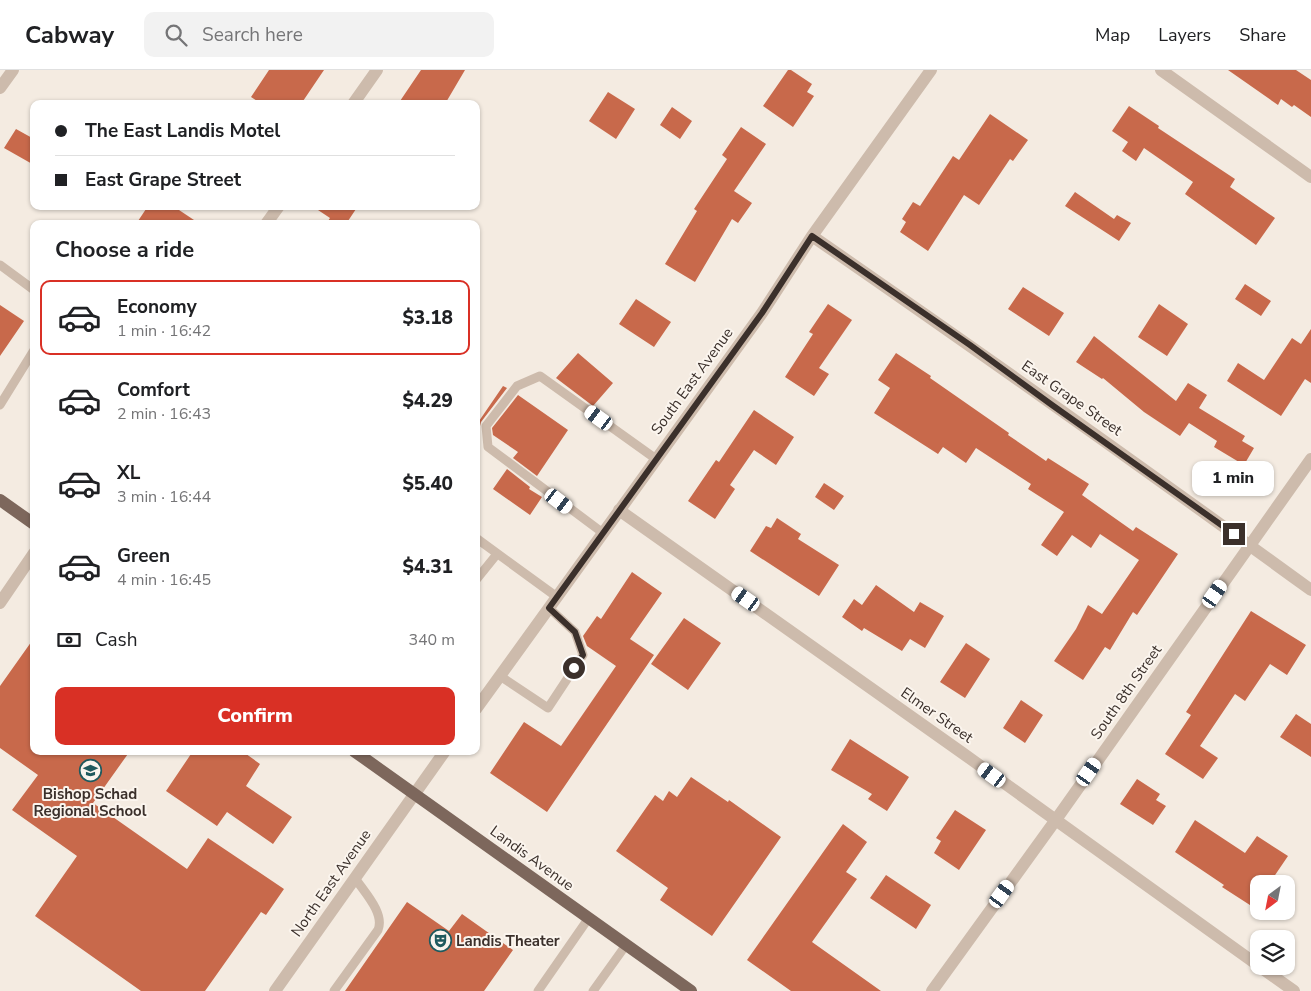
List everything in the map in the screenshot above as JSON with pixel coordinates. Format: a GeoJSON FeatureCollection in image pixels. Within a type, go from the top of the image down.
{"type":"FeatureCollection","features":[{"type":"Feature","properties":{"kind":"main road"},"geometry":{"type":"LineString","coordinates":[[0,500],[30,521]]}},
{"type":"Feature","properties":{"kind":"main road","name":"Landis Avenue"},"geometry":{"type":"LineString","coordinates":[[360,755],[691,991]]}},
{"type":"Feature","properties":{"kind":"street"},"geometry":{"type":"LineString","coordinates":[[0,88],[13,70]]}},
{"type":"Feature","properties":{"kind":"street"},"geometry":{"type":"LineString","coordinates":[[356,100],[377,70]]}},
{"type":"Feature","properties":{"kind":"street","name":"South East Avenue"},"geometry":{"type":"LineString","coordinates":[[480,703],[762,313],[812,236],[931,70]]}},
{"type":"Feature","properties":{"kind":"street"},"geometry":{"type":"LineString","coordinates":[[1161,70],[1311,176]]}},
{"type":"Feature","properties":{"kind":"street","name":"East Grape Street"},"geometry":{"type":"LineString","coordinates":[[812,236],[1176,491],[1311,590]]}},
{"type":"Feature","properties":{"kind":"street","name":"South 8th Street"},"geometry":{"type":"LineString","coordinates":[[932,991],[1055,821],[1311,459]]}},
{"type":"Feature","properties":{"kind":"street","name":"Elmer Street"},"geometry":{"type":"LineString","coordinates":[[619,510],[953,746],[1250,960]]}},
{"type":"Feature","properties":{"kind":"street"},"geometry":{"type":"LineString","coordinates":[[0,603],[30,559]]}},
{"type":"Feature","properties":{"kind":"street"},"geometry":{"type":"LineString","coordinates":[[414,794],[442,755]]}},
{"type":"Feature","properties":{"kind":"street","name":"North East Avenue"},"geometry":{"type":"LineString","coordinates":[[279,989],[414,794]]}},
{"type":"Feature","properties":{"kind":"street","name":"Elmer Street"},"geometry":{"type":"LineString","coordinates":[[1272,975],[1294,991]]}},
{"type":"Feature","properties":{"kind":"lane"},"geometry":{"type":"LineString","coordinates":[[0,265],[30,287]]}},
{"type":"Feature","properties":{"kind":"lane"},"geometry":{"type":"LineString","coordinates":[[0,405],[30,356]]}},
{"type":"Feature","properties":{"kind":"lane"},"geometry":{"type":"LineString","coordinates":[[603,534],[488,447],[486,426],[517,386],[540,376],[656,459]]}},
{"type":"Feature","properties":{"kind":"lane"},"geometry":{"type":"LineString","coordinates":[[480,541],[557,597]]}},
{"type":"Feature","properties":{"kind":"lane"},"geometry":{"type":"LineString","coordinates":[[480,575],[497,554]]}},
{"type":"Feature","properties":{"kind":"lane"},"geometry":{"type":"LineString","coordinates":[[500,676],[548,708],[583,655],[575,632],[549,608]]}},
{"type":"Feature","properties":{"kind":"lane"},"geometry":{"type":"LineString","coordinates":[[334,991],[378,930],[380,924],[380,918],[376,910],[355,878]]}},
{"type":"Feature","properties":{"kind":"lane"},"geometry":{"type":"LineString","coordinates":[[538,991],[588,919]]}},
{"type":"Feature","properties":{"kind":"lane"},"geometry":{"type":"LineString","coordinates":[[593,991],[626,945]]}},
{"type":"Feature","properties":{"kind":"building"},"geometry":{"type":"Polygon","coordinates":[[[269,70],[324,70],[304,100],[256,100],[251,97],[269,70]]]}},
{"type":"Feature","properties":{"kind":"building"},"geometry":{"type":"Polygon","coordinates":[[[421,70],[465,70],[447,100],[401,100],[421,70]]]}},
{"type":"Feature","properties":{"kind":"building"},"geometry":{"type":"Polygon","coordinates":[[[788,70],[791,70],[812,84],[807,92],[814,96],[793,127],[763,106],[788,70]]]}},
{"type":"Feature","properties":{"kind":"building"},"geometry":{"type":"Polygon","coordinates":[[[1228,70],[1296,70],[1311,80],[1311,117],[1294,105],[1292,107],[1281,99],[1278,105],[1228,70]]]}},
{"type":"Feature","properties":{"kind":"building"},"geometry":{"type":"Polygon","coordinates":[[[608,92],[635,109],[616,139],[589,121],[608,92]]]}},
{"type":"Feature","properties":{"kind":"building"},"geometry":{"type":"Polygon","coordinates":[[[1129,106],[1159,126],[1158,128],[1235,179],[1230,187],[1275,218],[1256,245],[1185,194],[1193,182],[1144,148],[1136,161],[1122,151],[1128,142],[1112,131],[1129,106]]]}},
{"type":"Feature","properties":{"kind":"building"},"geometry":{"type":"Polygon","coordinates":[[[672,107],[692,121],[680,139],[660,125],[672,107]]]}},
{"type":"Feature","properties":{"kind":"building"},"geometry":{"type":"Polygon","coordinates":[[[990,114],[1028,140],[1013,161],[1010,159],[979,205],[964,195],[928,251],[900,232],[906,222],[902,219],[913,202],[920,206],[953,156],[959,160],[990,114]]]}},
{"type":"Feature","properties":{"kind":"building"},"geometry":{"type":"Polygon","coordinates":[[[741,127],[766,144],[734,191],[752,203],[738,223],[732,219],[695,282],[665,264],[697,211],[694,209],[727,159],[722,155],[741,127]]]}},
{"type":"Feature","properties":{"kind":"building"},"geometry":{"type":"Polygon","coordinates":[[[16,129],[30,137],[30,163],[4,148],[16,129]]]}},
{"type":"Feature","properties":{"kind":"building"},"geometry":{"type":"Polygon","coordinates":[[[1075,192],[1114,219],[1117,215],[1131,223],[1119,241],[1065,206],[1075,192]]]}},
{"type":"Feature","properties":{"kind":"building"},"geometry":{"type":"Polygon","coordinates":[[[145,210],[179,210],[194,220],[139,220],[145,210]]]}},
{"type":"Feature","properties":{"kind":"building"},"geometry":{"type":"Polygon","coordinates":[[[318,210],[355,210],[349,220],[329,220],[330,218],[318,210]]]}},
{"type":"Feature","properties":{"kind":"building"},"geometry":{"type":"Polygon","coordinates":[[[1245,284],[1271,301],[1261,316],[1235,299],[1245,284]]]}},
{"type":"Feature","properties":{"kind":"building"},"geometry":{"type":"Polygon","coordinates":[[[1023,287],[1064,313],[1049,336],[1008,309],[1023,287]]]}},
{"type":"Feature","properties":{"kind":"building"},"geometry":{"type":"Polygon","coordinates":[[[636,299],[671,322],[654,347],[619,324],[636,299]]]}},
{"type":"Feature","properties":{"kind":"building"},"geometry":{"type":"Polygon","coordinates":[[[828,304],[852,320],[819,368],[829,374],[814,396],[785,377],[813,334],[809,332],[828,304]]]}},
{"type":"Feature","properties":{"kind":"building"},"geometry":{"type":"Polygon","coordinates":[[[1159,304],[1188,324],[1167,356],[1138,337],[1159,304]]]}},
{"type":"Feature","properties":{"kind":"building"},"geometry":{"type":"Polygon","coordinates":[[[0,305],[24,321],[0,356],[0,305]]]}},
{"type":"Feature","properties":{"kind":"building"},"geometry":{"type":"Polygon","coordinates":[[[1311,329],[1311,383],[1305,379],[1281,416],[1227,381],[1238,363],[1264,380],[1292,338],[1301,344],[1311,329]]]}},
{"type":"Feature","properties":{"kind":"building"},"geometry":{"type":"Polygon","coordinates":[[[1094,336],[1176,401],[1188,383],[1207,395],[1199,408],[1245,436],[1242,441],[1254,448],[1244,465],[1214,447],[1217,441],[1189,423],[1180,436],[1144,412],[1103,378],[1076,362],[1094,336]]]}},
{"type":"Feature","properties":{"kind":"building"},"geometry":{"type":"Polygon","coordinates":[[[578,353],[613,383],[593,406],[556,378],[578,353]]]}},
{"type":"Feature","properties":{"kind":"building"},"geometry":{"type":"Polygon","coordinates":[[[896,353],[931,376],[930,378],[1046,461],[1048,458],[1089,484],[1082,495],[1133,531],[1136,527],[1178,554],[1137,615],[1133,612],[1110,650],[1105,647],[1083,680],[1054,661],[1076,629],[1088,605],[1102,614],[1139,560],[1100,534],[1091,548],[1072,535],[1057,556],[1041,545],[1064,512],[1028,489],[1031,484],[976,448],[966,463],[943,447],[938,454],[874,413],[890,388],[878,380],[896,353]]]}},
{"type":"Feature","properties":{"kind":"building"},"geometry":{"type":"Polygon","coordinates":[[[503,386],[507,388],[481,422],[480,426],[480,420],[503,386]]]}},
{"type":"Feature","properties":{"kind":"building"},"geometry":{"type":"Polygon","coordinates":[[[518,395],[568,430],[537,476],[513,458],[518,452],[493,435],[492,428],[518,395]]]}},
{"type":"Feature","properties":{"kind":"building"},"geometry":{"type":"Polygon","coordinates":[[[754,410],[794,437],[776,465],[754,450],[730,485],[735,489],[715,519],[688,501],[716,460],[719,462],[754,410]]]}},
{"type":"Feature","properties":{"kind":"building"},"geometry":{"type":"Polygon","coordinates":[[[507,469],[530,487],[529,489],[542,497],[530,515],[493,489],[507,469]]]}},
{"type":"Feature","properties":{"kind":"building"},"geometry":{"type":"Polygon","coordinates":[[[824,483],[844,496],[834,510],[815,497],[824,483]]]}},
{"type":"Feature","properties":{"kind":"building"},"geometry":{"type":"Polygon","coordinates":[[[777,518],[801,534],[798,539],[839,565],[819,596],[750,551],[766,526],[771,528],[777,518]]]}},
{"type":"Feature","properties":{"kind":"building"},"geometry":{"type":"Polygon","coordinates":[[[632,572],[662,593],[630,639],[654,655],[547,812],[490,773],[524,722],[561,746],[616,666],[587,646],[583,636],[597,616],[601,619],[632,572]]]}},
{"type":"Feature","properties":{"kind":"building"},"geometry":{"type":"Polygon","coordinates":[[[876,585],[914,612],[920,602],[944,616],[925,648],[910,639],[902,651],[864,628],[862,631],[842,617],[854,599],[862,605],[876,585]]]}},
{"type":"Feature","properties":{"kind":"building"},"geometry":{"type":"Polygon","coordinates":[[[1251,611],[1306,645],[1287,675],[1270,664],[1245,701],[1235,694],[1200,746],[1218,758],[1203,779],[1165,754],[1191,715],[1186,712],[1251,611]]]}},
{"type":"Feature","properties":{"kind":"building"},"geometry":{"type":"Polygon","coordinates":[[[684,618],[721,643],[688,690],[651,664],[684,618]]]}},
{"type":"Feature","properties":{"kind":"building"},"geometry":{"type":"Polygon","coordinates":[[[966,643],[990,659],[965,698],[940,682],[966,643]]]}},
{"type":"Feature","properties":{"kind":"building"},"geometry":{"type":"Polygon","coordinates":[[[30,644],[30,755],[127,755],[93,803],[187,869],[208,838],[284,889],[266,915],[261,912],[205,991],[141,991],[35,916],[77,856],[12,810],[38,775],[0,748],[0,686],[30,644]]]}},
{"type":"Feature","properties":{"kind":"building"},"geometry":{"type":"Polygon","coordinates":[[[1021,700],[1043,715],[1025,743],[1003,728],[1021,700]]]}},
{"type":"Feature","properties":{"kind":"building"},"geometry":{"type":"Polygon","coordinates":[[[1296,714],[1311,724],[1311,757],[1280,737],[1296,714]]]}},
{"type":"Feature","properties":{"kind":"building"},"geometry":{"type":"Polygon","coordinates":[[[850,739],[909,777],[887,811],[868,799],[872,794],[831,770],[850,739]]]}},
{"type":"Feature","properties":{"kind":"building"},"geometry":{"type":"Polygon","coordinates":[[[190,755],[248,755],[260,764],[246,786],[292,817],[273,844],[227,812],[217,826],[166,791],[190,755]]]}},
{"type":"Feature","properties":{"kind":"building"},"geometry":{"type":"Polygon","coordinates":[[[691,777],[728,802],[729,800],[781,837],[712,936],[660,900],[668,888],[616,851],[655,795],[663,801],[669,791],[677,797],[691,777]]]}},
{"type":"Feature","properties":{"kind":"building"},"geometry":{"type":"Polygon","coordinates":[[[1137,779],[1160,794],[1156,800],[1166,806],[1153,825],[1120,804],[1137,779]]]}},
{"type":"Feature","properties":{"kind":"building"},"geometry":{"type":"Polygon","coordinates":[[[955,810],[986,830],[959,870],[934,853],[941,841],[936,838],[955,810]]]}},
{"type":"Feature","properties":{"kind":"building"},"geometry":{"type":"Polygon","coordinates":[[[1195,820],[1245,853],[1257,836],[1288,856],[1275,875],[1250,875],[1250,905],[1175,852],[1195,820]]]}},
{"type":"Feature","properties":{"kind":"building"},"geometry":{"type":"Polygon","coordinates":[[[843,824],[867,842],[846,872],[857,879],[812,942],[881,991],[791,991],[747,960],[843,824]]]}},
{"type":"Feature","properties":{"kind":"building"},"geometry":{"type":"Polygon","coordinates":[[[886,875],[931,905],[916,929],[870,898],[886,875]]]}},
{"type":"Feature","properties":{"kind":"building","name":"Landis Theater"},"geometry":{"type":"Polygon","coordinates":[[[407,902],[449,931],[462,914],[513,950],[484,991],[345,991],[407,902]]]}},
{"type":"Feature","properties":{"kind":"place","name":"Bishop Schad Regional School"},"geometry":{"type":"Point","coordinates":[90,771]}},
{"type":"Feature","properties":{"kind":"place","name":"Landis Theater"},"geometry":{"type":"Point","coordinates":[440,941]}},
{"type":"Feature","properties":{"kind":"route"},"geometry":{"type":"LineString","coordinates":[[574,668],[583,655],[578,637],[549,608],[762,313],[812,236],[970,345],[1234,534]]}}]}
